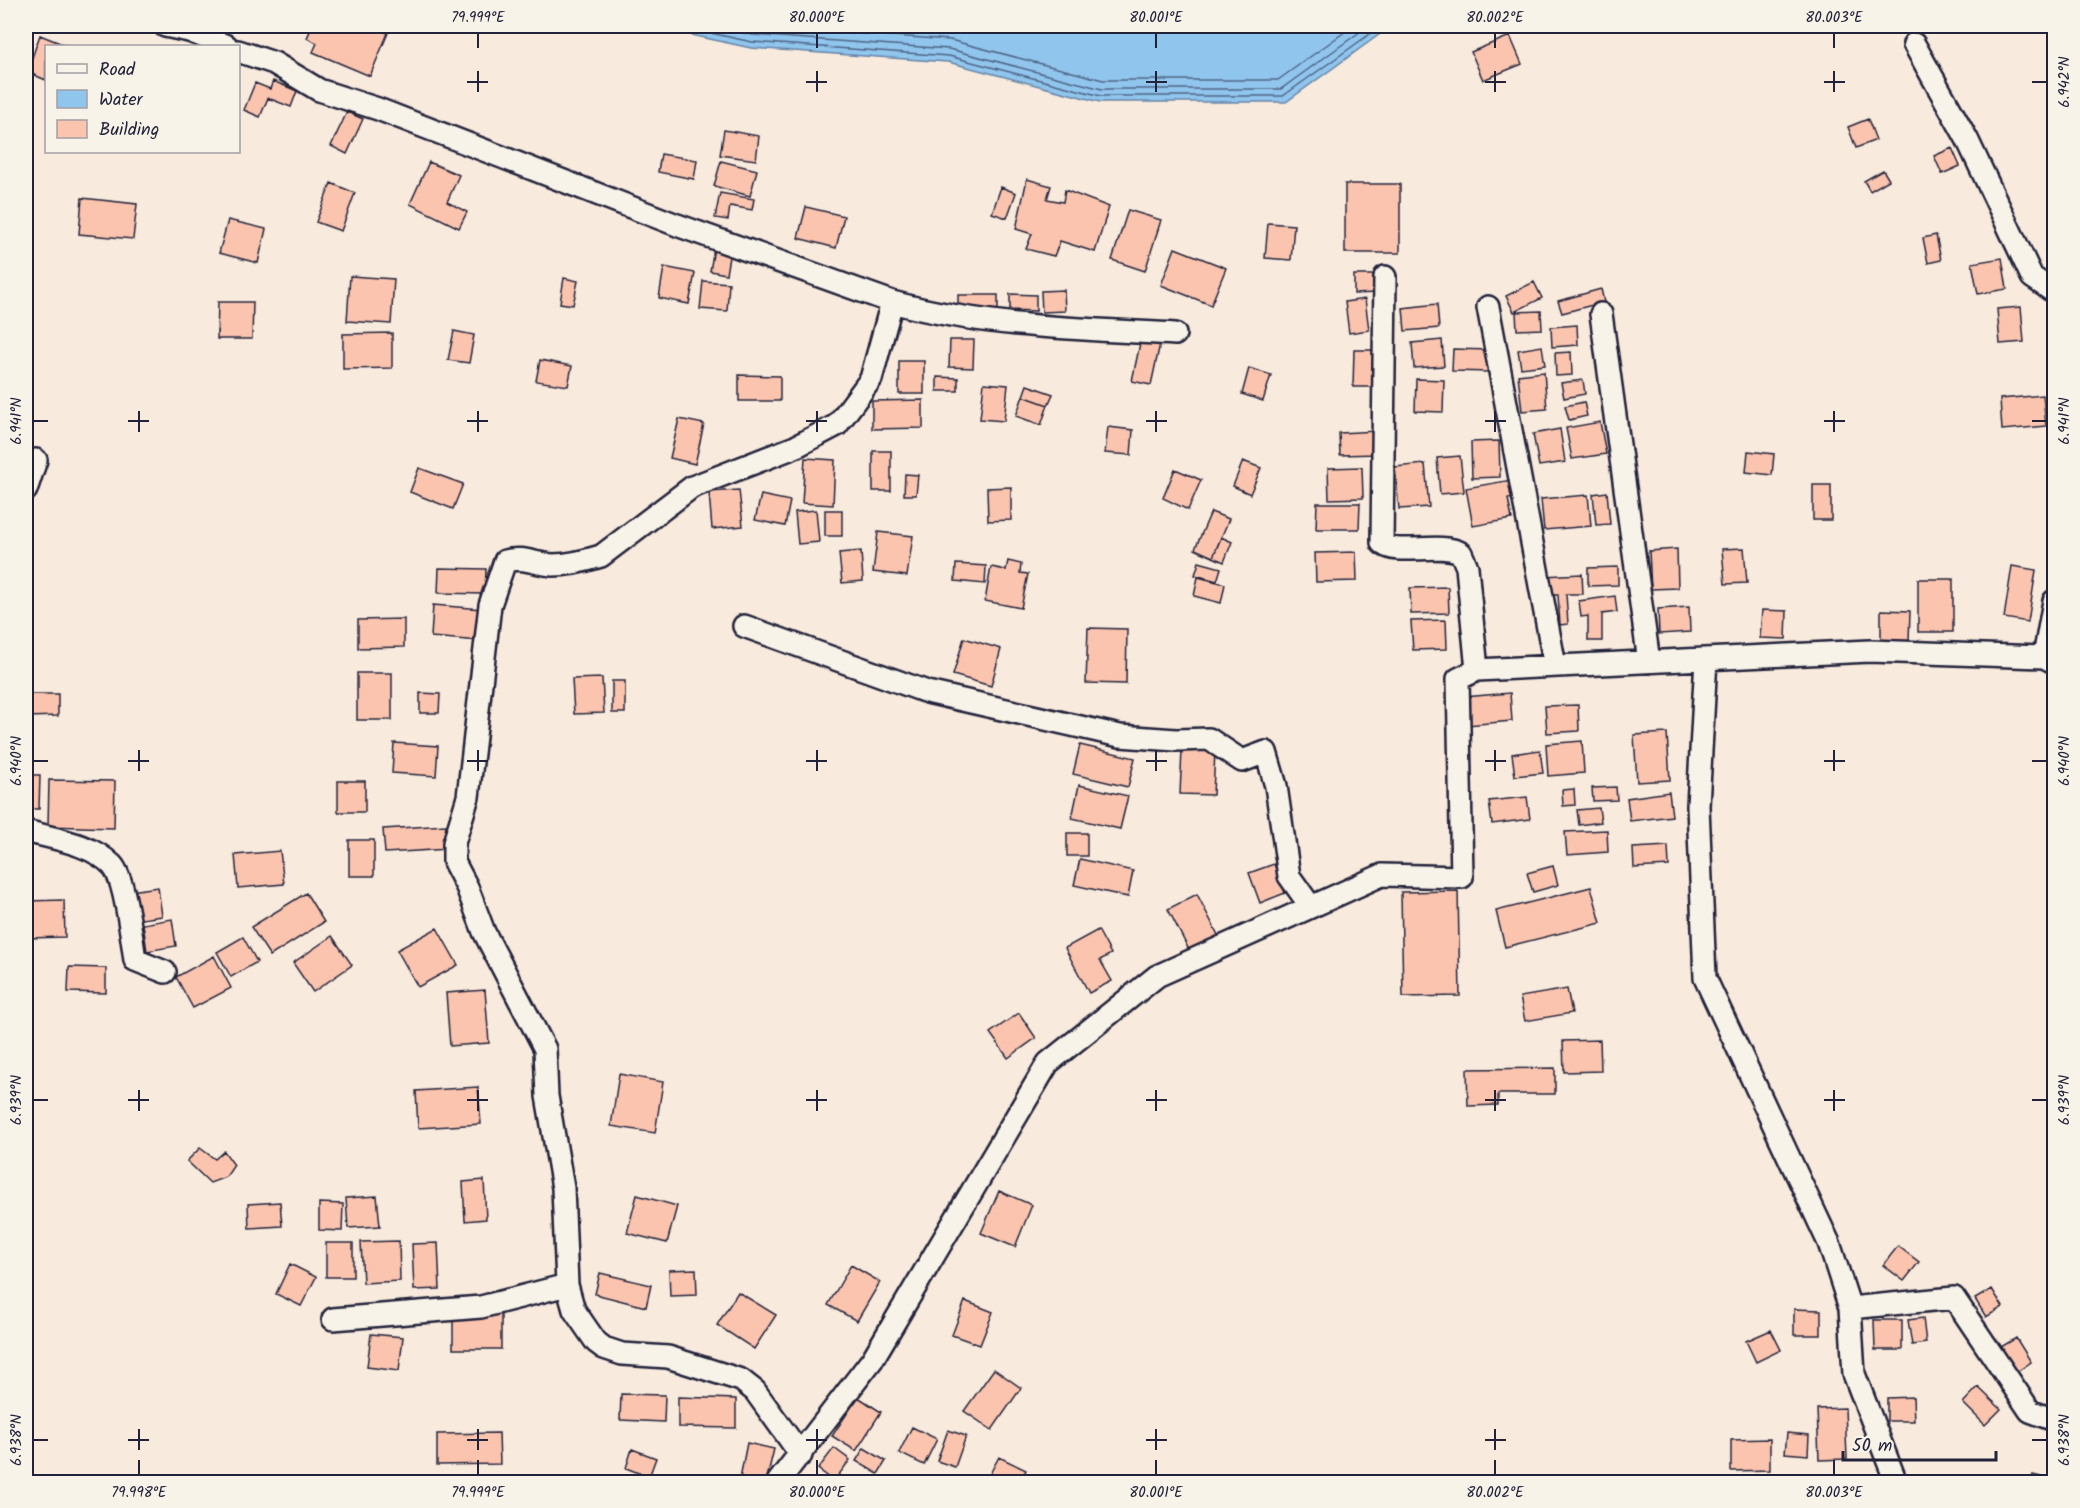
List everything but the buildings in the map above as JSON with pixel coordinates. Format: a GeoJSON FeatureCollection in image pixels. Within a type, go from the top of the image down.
{"type":"FeatureCollection","features":[{"type":"Feature","properties":{"kind":"street"},"geometry":{"type":"LineString","coordinates":[[165,26],[189,31],[224,45]]}},
{"type":"Feature","properties":{"kind":"street"},"geometry":{"type":"LineString","coordinates":[[1914,44],[1967,139],[2032,277],[2055,292]]}},
{"type":"Feature","properties":{"kind":"street"},"geometry":{"type":"LineString","coordinates":[[240,52],[274,63],[319,90],[378,109],[820,278],[892,302],[924,310],[1014,323],[1175,334]]}},
{"type":"Feature","properties":{"kind":"street"},"geometry":{"type":"LineString","coordinates":[[1385,277],[1382,543],[1392,548],[1448,547],[1461,553],[1467,567],[1477,670]]}},
{"type":"Feature","properties":{"kind":"street"},"geometry":{"type":"LineString","coordinates":[[801,1455],[755,1391],[741,1380],[668,1358],[622,1354],[604,1348],[596,1342],[574,1310],[567,1286],[563,1188],[547,1096],[545,1049],[484,932],[467,887],[454,862],[454,843],[468,797],[490,605],[505,561],[515,558],[553,565],[583,562],[601,556],[693,487],[795,447],[837,425],[871,379],[892,302]]}},
{"type":"Feature","properties":{"kind":"street"},"geometry":{"type":"LineString","coordinates":[[1488,307],[1555,666]]}},
{"type":"Feature","properties":{"kind":"street"},"geometry":{"type":"LineString","coordinates":[[1601,314],[1648,662]]}},
{"type":"Feature","properties":{"kind":"street"},"geometry":{"type":"LineString","coordinates":[[26,490],[36,460]]}},
{"type":"Feature","properties":{"kind":"street"},"geometry":{"type":"LineString","coordinates":[[778,1482],[872,1360],[1048,1063],[1157,976],[1382,875],[1462,877],[1458,679],[1477,670],[1870,651],[2049,660],[2055,601]]}},
{"type":"Feature","properties":{"kind":"street"},"geometry":{"type":"LineString","coordinates":[[744,626],[927,692],[1120,736],[1176,740],[1209,739],[1242,761],[1266,752],[1276,786],[1289,876],[1311,907]]}},
{"type":"Feature","properties":{"kind":"street"},"geometry":{"type":"LineString","coordinates":[[1706,659],[1698,806],[1705,978],[1829,1243],[1850,1308],[1854,1374],[1896,1482]]}},
{"type":"Feature","properties":{"kind":"street"},"geometry":{"type":"LineString","coordinates":[[26,831],[85,847],[114,866],[125,901],[135,960],[165,972]]}},
{"type":"Feature","properties":{"kind":"street"},"geometry":{"type":"LineString","coordinates":[[333,1319],[481,1307],[567,1286]]}},
{"type":"Feature","properties":{"kind":"street"},"geometry":{"type":"LineString","coordinates":[[1850,1308],[1954,1298],[2030,1411],[2055,1420]]}},
{"type":"Feature","properties":{"kind":"water"},"geometry":{"type":"Polygon","coordinates":[[[650,26],[1391,26],[1286,102],[1100,102],[948,62],[751,48],[650,26]]]}}]}
